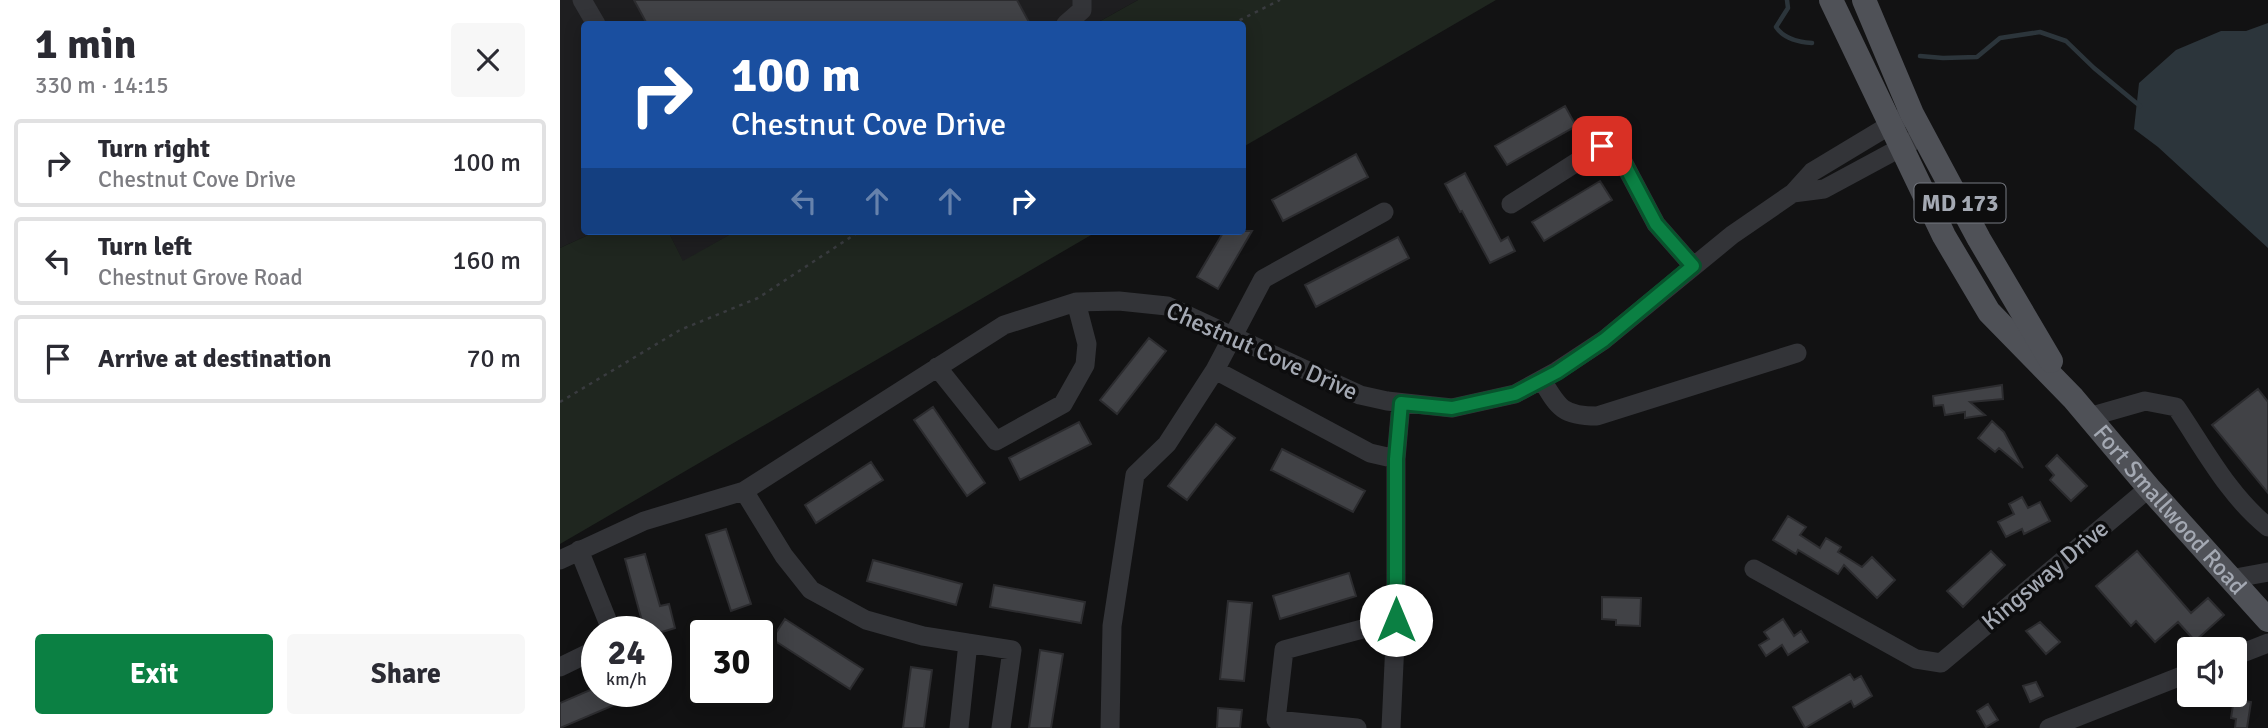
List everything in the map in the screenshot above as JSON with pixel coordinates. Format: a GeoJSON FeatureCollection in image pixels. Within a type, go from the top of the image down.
{"type":"FeatureCollection","features":[{"type":"Feature","properties":{"kind":"main road","name":"Fort Smallwood Road"},"geometry":{"type":"LineString","coordinates":[[1831,0],[1944,236],[1989,312],[2081,407],[2230,579],[2263,609]]}},
{"type":"Feature","properties":{"kind":"main road","name":"Fort Smallwood Road"},"geometry":{"type":"LineString","coordinates":[[1864,0],[1912,114],[1979,239],[2081,407]]}},
{"type":"Feature","properties":{"kind":"street"},"geometry":{"type":"LineString","coordinates":[[582,0],[594,21]]}},
{"type":"Feature","properties":{"kind":"street"},"geometry":{"type":"LineString","coordinates":[[1069,21],[1082,10],[1082,0]]}},
{"type":"Feature","properties":{"kind":"street","name":"Chestnut Cove Drive"},"geometry":{"type":"LineString","coordinates":[[560,560],[644,521],[744,491],[1004,325],[1076,302],[1119,301],[1167,306],[1360,395],[1401,403],[1452,408],[1515,394],[1604,340],[1732,235],[1793,193],[1812,172],[1890,124],[1912,114]]}},
{"type":"Feature","properties":{"kind":"street","name":"Chestnut Cove Drive"},"geometry":{"type":"LineString","coordinates":[[1793,193],[1824,189],[1924,135]]}},
{"type":"Feature","properties":{"kind":"street"},"geometry":{"type":"LineString","coordinates":[[1511,204],[1602,146],[1614,148],[1656,224],[1693,266]]}},
{"type":"Feature","properties":{"kind":"street"},"geometry":{"type":"LineString","coordinates":[[1110,728],[1112,626],[1135,475],[1167,444],[1215,370],[1263,279],[1384,212]]}},
{"type":"Feature","properties":{"kind":"street"},"geometry":{"type":"LineString","coordinates":[[937,367],[996,441],[1063,404],[1085,365],[1087,344],[1076,302]]}},
{"type":"Feature","properties":{"kind":"street"},"geometry":{"type":"LineString","coordinates":[[1542,380],[1558,408],[1581,416],[1597,416],[1797,353]]}},
{"type":"Feature","properties":{"kind":"street"},"geometry":{"type":"LineString","coordinates":[[1215,370],[1370,453],[1396,459]]}},
{"type":"Feature","properties":{"kind":"street"},"geometry":{"type":"LineString","coordinates":[[2081,407],[2145,401],[2176,407],[2225,481],[2268,527]]}},
{"type":"Feature","properties":{"kind":"street"},"geometry":{"type":"LineString","coordinates":[[1391,728],[1396,620],[1396,459],[1401,403]]}},
{"type":"Feature","properties":{"kind":"street","name":"Kingsway Drive"},"geometry":{"type":"LineString","coordinates":[[1754,569],[1916,659],[1941,663],[2150,488]]}},
{"type":"Feature","properties":{"kind":"street"},"geometry":{"type":"LineString","coordinates":[[744,491],[784,556],[811,590],[866,620],[923,636],[1012,650],[1001,728]]}},
{"type":"Feature","properties":{"kind":"street"},"geometry":{"type":"LineString","coordinates":[[579,551],[605,616]]}},
{"type":"Feature","properties":{"kind":"street"},"geometry":{"type":"LineString","coordinates":[[2230,579],[2268,572]]}},
{"type":"Feature","properties":{"kind":"street"},"geometry":{"type":"LineString","coordinates":[[1357,728],[1276,720],[1284,650],[1396,620]]}},
{"type":"Feature","properties":{"kind":"street"},"geometry":{"type":"LineString","coordinates":[[959,728],[968,643]]}},
{"type":"Feature","properties":{"kind":"street"},"geometry":{"type":"LineString","coordinates":[[2247,651],[2268,643]]}},
{"type":"Feature","properties":{"kind":"street"},"geometry":{"type":"LineString","coordinates":[[560,667],[581,657]]}},
{"type":"Feature","properties":{"kind":"street"},"geometry":{"type":"LineString","coordinates":[[2049,728],[2177,679]]}},
{"type":"Feature","properties":{"kind":"path"},"geometry":{"type":"LineString","coordinates":[[1238,21],[1280,0]]}},
{"type":"Feature","properties":{"kind":"path"},"geometry":{"type":"LineString","coordinates":[[560,402],[680,330],[758,298],[854,235]]}},
{"type":"Feature","properties":{"kind":"shaded area"},"geometry":{"type":"Polygon","coordinates":[[[560,0],[1138,0],[1100,21],[581,21],[581,235],[588,235],[560,248],[560,0]]]}},
{"type":"Feature","properties":{"kind":"shaded area"},"geometry":{"type":"Polygon","coordinates":[[[1138,0],[1496,0],[1246,145],[1246,21],[1100,21],[1138,0]]]}},
{"type":"Feature","properties":{"kind":"shaded area"},"geometry":{"type":"Polygon","coordinates":[[[2268,23],[2268,248],[2158,147],[2134,129],[2139,83],[2176,50],[2221,31],[2246,31],[2268,23]]]}},
{"type":"Feature","properties":{"kind":"shaded area"},"geometry":{"type":"Polygon","coordinates":[[[588,235],[670,235],[683,261],[729,235],[1091,235],[560,544],[560,248],[588,235]]]}},
{"type":"Feature","properties":{"kind":"shaded area"},"geometry":{"type":"Polygon","coordinates":[[[670,235],[729,235],[683,262],[670,235]]]}},
{"type":"Feature","properties":{"kind":"building"},"geometry":{"type":"Polygon","coordinates":[[[634,0],[1017,0],[1028,21],[645,21],[634,0]]]}},
{"type":"Feature","properties":{"kind":"building"},"geometry":{"type":"Polygon","coordinates":[[[1565,106],[1576,126],[1507,165],[1495,146],[1565,106]]]}},
{"type":"Feature","properties":{"kind":"building"},"geometry":{"type":"Polygon","coordinates":[[[1356,154],[1368,177],[1283,221],[1272,200],[1356,154]]]}},
{"type":"Feature","properties":{"kind":"building"},"geometry":{"type":"Polygon","coordinates":[[[1465,173],[1501,241],[1508,237],[1515,251],[1490,263],[1445,184],[1465,173]]]}},
{"type":"Feature","properties":{"kind":"building"},"geometry":{"type":"Polygon","coordinates":[[[1600,181],[1612,200],[1544,241],[1532,222],[1600,181]]]}},
{"type":"Feature","properties":{"kind":"building"},"geometry":{"type":"Polygon","coordinates":[[[1246,231],[1252,231],[1218,289],[1197,277],[1222,235],[1246,235],[1246,231]]]}},
{"type":"Feature","properties":{"kind":"building"},"geometry":{"type":"Polygon","coordinates":[[[1398,237],[1409,258],[1316,307],[1305,285],[1398,237]]]}},
{"type":"Feature","properties":{"kind":"building"},"geometry":{"type":"Polygon","coordinates":[[[1149,338],[1166,351],[1117,414],[1100,400],[1149,338]]]}},
{"type":"Feature","properties":{"kind":"building"},"geometry":{"type":"Polygon","coordinates":[[[2002,385],[2003,399],[1970,402],[1985,415],[1965,418],[1965,412],[1945,415],[1943,405],[1934,406],[1933,396],[2002,385]]]}},
{"type":"Feature","properties":{"kind":"building"},"geometry":{"type":"Polygon","coordinates":[[[2258,389],[2268,402],[2268,493],[2212,425],[2258,389]]]}},
{"type":"Feature","properties":{"kind":"building"},"geometry":{"type":"Polygon","coordinates":[[[933,407],[985,483],[967,496],[914,420],[933,407]]]}},
{"type":"Feature","properties":{"kind":"building"},"geometry":{"type":"Polygon","coordinates":[[[1992,421],[2004,432],[2023,468],[1999,448],[1995,452],[1978,438],[1992,421]]]}},
{"type":"Feature","properties":{"kind":"building"},"geometry":{"type":"Polygon","coordinates":[[[1079,422],[1091,444],[1020,480],[1009,458],[1079,422]]]}},
{"type":"Feature","properties":{"kind":"building"},"geometry":{"type":"Polygon","coordinates":[[[1216,424],[1235,438],[1187,500],[1168,486],[1216,424]]]}},
{"type":"Feature","properties":{"kind":"building"},"geometry":{"type":"Polygon","coordinates":[[[1282,449],[1365,491],[1353,512],[1271,470],[1282,449]]]}},
{"type":"Feature","properties":{"kind":"building"},"geometry":{"type":"Polygon","coordinates":[[[2057,455],[2087,486],[2071,501],[2050,480],[2054,475],[2046,466],[2057,455]]]}},
{"type":"Feature","properties":{"kind":"building"},"geometry":{"type":"Polygon","coordinates":[[[871,462],[883,480],[816,523],[805,505],[871,462]]]}},
{"type":"Feature","properties":{"kind":"building"},"geometry":{"type":"Polygon","coordinates":[[[2022,497],[2028,508],[2040,502],[2050,521],[2024,534],[2022,529],[2006,537],[1998,522],[2014,514],[2009,504],[2022,497]]]}},
{"type":"Feature","properties":{"kind":"building"},"geometry":{"type":"Polygon","coordinates":[[[1788,516],[1806,527],[1800,535],[1820,548],[1826,538],[1841,547],[1838,552],[1862,567],[1872,557],[1895,580],[1877,598],[1844,565],[1838,574],[1798,550],[1796,554],[1773,540],[1788,516]]]}},
{"type":"Feature","properties":{"kind":"building"},"geometry":{"type":"Polygon","coordinates":[[[726,529],[751,604],[731,611],[706,535],[726,529]]]}},
{"type":"Feature","properties":{"kind":"building"},"geometry":{"type":"Polygon","coordinates":[[[1991,551],[2005,565],[1963,607],[1947,591],[1991,551]]]}},
{"type":"Feature","properties":{"kind":"building"},"geometry":{"type":"Polygon","coordinates":[[[2137,551],[2191,613],[2208,598],[2224,615],[2199,637],[2191,637],[2178,622],[2155,642],[2136,621],[2131,626],[2096,586],[2137,551]]]}},
{"type":"Feature","properties":{"kind":"building"},"geometry":{"type":"Polygon","coordinates":[[[645,554],[660,606],[669,604],[672,616],[641,616],[625,559],[645,554]]]}},
{"type":"Feature","properties":{"kind":"building"},"geometry":{"type":"Polygon","coordinates":[[[873,560],[962,584],[956,605],[867,581],[873,560]]]}},
{"type":"Feature","properties":{"kind":"building"},"geometry":{"type":"Polygon","coordinates":[[[1349,573],[1356,596],[1280,619],[1273,596],[1349,573]]]}},
{"type":"Feature","properties":{"kind":"building"},"geometry":{"type":"Polygon","coordinates":[[[994,585],[1085,602],[1081,623],[990,607],[994,585]]]}},
{"type":"Feature","properties":{"kind":"building"},"geometry":{"type":"Polygon","coordinates":[[[1602,597],[1641,598],[1640,626],[1616,625],[1616,620],[1602,619],[1602,597]]]}},
{"type":"Feature","properties":{"kind":"building"},"geometry":{"type":"Polygon","coordinates":[[[1228,601],[1252,603],[1244,681],[1220,679],[1228,601]]]}},
{"type":"Feature","properties":{"kind":"building"},"geometry":{"type":"Polygon","coordinates":[[[785,619],[863,669],[850,689],[777,642],[777,631],[785,619]]]}},
{"type":"Feature","properties":{"kind":"building"},"geometry":{"type":"Polygon","coordinates":[[[1783,619],[1794,636],[1801,631],[1808,642],[1788,655],[1782,645],[1766,656],[1759,645],[1769,639],[1764,632],[1783,619]]]}},
{"type":"Feature","properties":{"kind":"building"},"geometry":{"type":"Polygon","coordinates":[[[2040,622],[2060,642],[2046,654],[2026,631],[2040,622]]]}},
{"type":"Feature","properties":{"kind":"building"},"geometry":{"type":"Polygon","coordinates":[[[1040,650],[1063,654],[1051,728],[1029,728],[1040,650]]]}},
{"type":"Feature","properties":{"kind":"building"},"geometry":{"type":"Polygon","coordinates":[[[911,667],[932,670],[924,728],[903,728],[911,667]]]}},
{"type":"Feature","properties":{"kind":"building"},"geometry":{"type":"Polygon","coordinates":[[[1850,674],[1854,680],[1861,676],[1872,696],[1854,707],[1851,701],[1805,728],[1793,707],[1850,674]]]}},
{"type":"Feature","properties":{"kind":"building"},"geometry":{"type":"Polygon","coordinates":[[[2036,682],[2043,696],[2030,702],[2023,686],[2036,682]]]}},
{"type":"Feature","properties":{"kind":"building"},"geometry":{"type":"Polygon","coordinates":[[[581,694],[581,707],[609,707],[560,728],[560,703],[581,694]]]}},
{"type":"Feature","properties":{"kind":"building"},"geometry":{"type":"Polygon","coordinates":[[[2247,701],[2251,702],[2247,728],[2235,728],[2236,719],[2231,718],[2233,707],[2247,707],[2247,701]]]}},
{"type":"Feature","properties":{"kind":"building"},"geometry":{"type":"Polygon","coordinates":[[[1988,704],[1998,720],[1986,727],[1977,711],[1988,704]]]}},
{"type":"Feature","properties":{"kind":"building"},"geometry":{"type":"Polygon","coordinates":[[[1218,708],[1242,710],[1240,728],[1217,728],[1218,708]]]}},
{"type":"Feature","properties":{"kind":"waterway"},"geometry":{"type":"LineString","coordinates":[[1787,0],[1788,8],[1776,27],[1792,39],[1812,43]]}},
{"type":"Feature","properties":{"kind":"waterway"},"geometry":{"type":"LineString","coordinates":[[1920,56],[1977,57],[2000,38],[2040,32],[2066,41],[2140,106]]}},
{"type":"Feature","properties":{"kind":"route"},"geometry":{"type":"LineString","coordinates":[[1396,620],[1396,459],[1401,403],[1452,408],[1515,394],[1557,372],[1604,340],[1693,266],[1656,224],[1614,148],[1602,146]]}}]}
